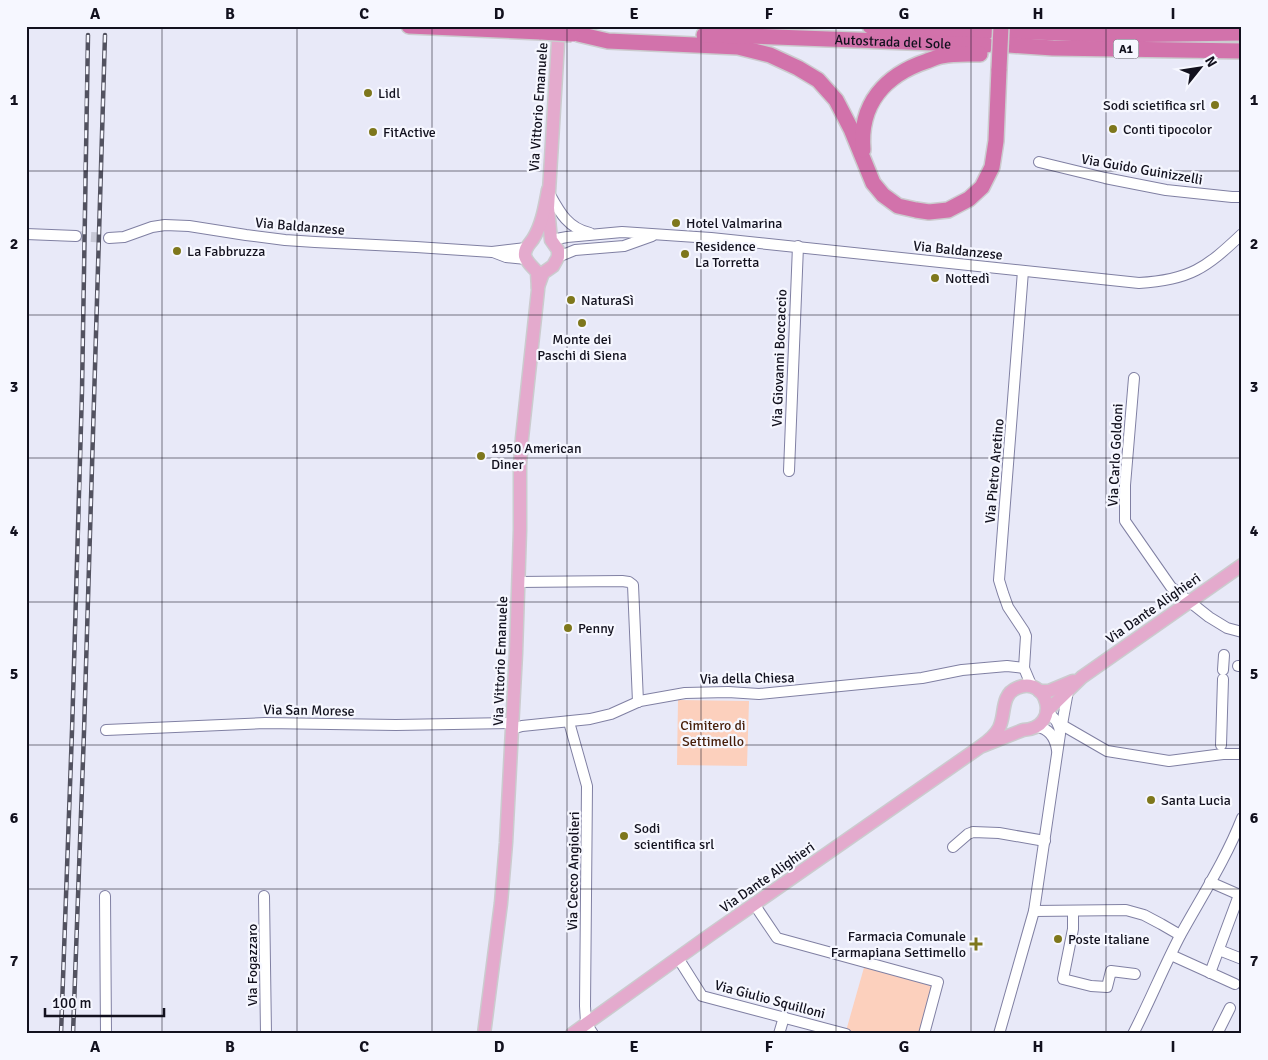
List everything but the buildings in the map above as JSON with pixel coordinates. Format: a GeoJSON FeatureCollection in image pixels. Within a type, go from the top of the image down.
{"type":"FeatureCollection","features":[{"type":"Feature","properties":{"kind":"highway","name":"Autostrada del Sole"},"geometry":{"type":"LineString","coordinates":[[409,26],[575,34],[999,41],[1110,35],[1242,33]]}},
{"type":"Feature","properties":{"kind":"highway","name":"Autostrada del Sole"},"geometry":{"type":"LineString","coordinates":[[870,26],[916,29],[999,41]]}},
{"type":"Feature","properties":{"kind":"highway"},"geometry":{"type":"LineString","coordinates":[[575,34],[608,41],[738,46],[770,55],[798,68],[818,80],[836,100],[873,183],[883,194],[898,206],[930,212],[948,210],[969,199],[982,187],[992,167],[996,141],[999,41],[970,54],[942,56],[915,65],[893,78],[877,94],[869,108],[863,126],[864,161]]}},
{"type":"Feature","properties":{"kind":"highway","name":"A1"},"geometry":{"type":"LineString","coordinates":[[999,41],[1053,48],[1242,51]]}},
{"type":"Feature","properties":{"kind":"main road","name":"Via Vittorio Emanuele"},"geometry":{"type":"LineString","coordinates":[[538,290],[543,273],[556,262],[558,257],[558,250],[551,240],[548,190],[558,26]]}},
{"type":"Feature","properties":{"kind":"main road","name":"Via Vittorio Emanuele"},"geometry":{"type":"LineString","coordinates":[[484,1034],[505,863],[518,582],[521,447],[538,290],[537,272],[530,254],[548,190]]}},
{"type":"Feature","properties":{"kind":"main road"},"geometry":{"type":"LineString","coordinates":[[550,268],[540,270],[530,254],[536,238],[542,237],[551,240]]}},
{"type":"Feature","properties":{"kind":"main road","name":"Via Dante Alighieri"},"geometry":{"type":"LineString","coordinates":[[980,747],[1022,730],[1036,727],[1041,723],[1047,711],[1082,677],[1242,565]]}},
{"type":"Feature","properties":{"kind":"main road","name":"Via Dante Alighieri"},"geometry":{"type":"LineString","coordinates":[[572,1034],[589,1029],[678,958],[980,747],[999,728],[1004,711],[1004,703],[1011,691],[1025,686],[1050,691],[1082,677]]}},
{"type":"Feature","properties":{"kind":"main road"},"geometry":{"type":"LineString","coordinates":[[1036,689],[1046,700],[1047,711]]}},
{"type":"Feature","properties":{"kind":"main road"},"geometry":{"type":"LineString","coordinates":[[1004,711],[1010,723],[1022,730]]}},
{"type":"Feature","properties":{"kind":"street","name":"Via Guido Guinizzelli"},"geometry":{"type":"LineString","coordinates":[[1039,162],[1166,190],[1232,198],[1242,197]]}},
{"type":"Feature","properties":{"kind":"street","name":"Via Baldanzese"},"geometry":{"type":"LineString","coordinates":[[548,190],[555,204],[569,223],[576,229],[596,235]]}},
{"type":"Feature","properties":{"kind":"street","name":"Via Baldanzese"},"geometry":{"type":"LineString","coordinates":[[109,238],[124,237],[152,227],[175,225],[285,240],[530,254]]}},
{"type":"Feature","properties":{"kind":"street","name":"Via Baldanzese"},"geometry":{"type":"LineString","coordinates":[[551,240],[622,232],[711,238],[1146,283],[1173,279],[1202,268],[1242,234]]}},
{"type":"Feature","properties":{"kind":"street"},"geometry":{"type":"LineString","coordinates":[[26,234],[76,236]]}},
{"type":"Feature","properties":{"kind":"street","name":"Via Baldanzese"},"geometry":{"type":"LineString","coordinates":[[558,257],[575,250],[633,244],[656,235]]}},
{"type":"Feature","properties":{"kind":"street","name":"Via Giovanni Boccaccio"},"geometry":{"type":"LineString","coordinates":[[789,471],[798,246]]}},
{"type":"Feature","properties":{"kind":"street","name":"Via Pietro Aretino"},"geometry":{"type":"LineString","coordinates":[[1023,271],[999,580],[1008,607],[1026,636],[1024,668]]}},
{"type":"Feature","properties":{"kind":"street","name":"Via Carlo Goldoni"},"geometry":{"type":"LineString","coordinates":[[1134,378],[1125,485],[1125,521],[1172,587],[1209,617],[1227,628],[1242,632]]}},
{"type":"Feature","properties":{"kind":"street"},"geometry":{"type":"LineString","coordinates":[[518,582],[622,581],[633,585],[638,702]]}},
{"type":"Feature","properties":{"kind":"street"},"geometry":{"type":"LineString","coordinates":[[1220,750],[1224,655]]}},
{"type":"Feature","properties":{"kind":"street","name":"Via della Chiesa"},"geometry":{"type":"LineString","coordinates":[[512,726],[590,719],[611,714],[638,702],[685,693],[728,692],[759,694],[922,678],[962,670],[1007,666],[1024,668]]}},
{"type":"Feature","properties":{"kind":"street"},"geometry":{"type":"LineString","coordinates":[[1024,668],[1036,689]]}},
{"type":"Feature","properties":{"kind":"street"},"geometry":{"type":"LineString","coordinates":[[999,1034],[1034,911],[1068,691]]}},
{"type":"Feature","properties":{"kind":"street"},"geometry":{"type":"LineString","coordinates":[[1047,711],[1061,729],[1107,751],[1169,761],[1220,750],[1242,754]]}},
{"type":"Feature","properties":{"kind":"street","name":"Via Cecco Angiolieri"},"geometry":{"type":"LineString","coordinates":[[569,722],[587,786],[585,1006],[589,1029]]}},
{"type":"Feature","properties":{"kind":"street","name":"Via San Morese"},"geometry":{"type":"LineString","coordinates":[[106,730],[265,723],[512,726]]}},
{"type":"Feature","properties":{"kind":"street"},"geometry":{"type":"LineString","coordinates":[[1036,727],[1044,728],[1053,737],[1057,748],[1057,758]]}},
{"type":"Feature","properties":{"kind":"street"},"geometry":{"type":"LineString","coordinates":[[1133,1034],[1148,1006],[1180,935],[1230,846],[1242,818]]}},
{"type":"Feature","properties":{"kind":"street"},"geometry":{"type":"LineString","coordinates":[[953,847],[973,832],[999,833],[1045,841]]}},
{"type":"Feature","properties":{"kind":"street"},"geometry":{"type":"LineString","coordinates":[[1210,882],[1240,895],[1210,973]]}},
{"type":"Feature","properties":{"kind":"street"},"geometry":{"type":"LineString","coordinates":[[105,896],[106,1034]]}},
{"type":"Feature","properties":{"kind":"street","name":"Via Fogazzaro"},"geometry":{"type":"LineString","coordinates":[[264,896],[266,1034]]}},
{"type":"Feature","properties":{"kind":"street"},"geometry":{"type":"LineString","coordinates":[[754,904],[777,938],[938,982],[924,1034]]}},
{"type":"Feature","properties":{"kind":"street"},"geometry":{"type":"LineString","coordinates":[[1034,911],[1126,910],[1144,916],[1180,935]]}},
{"type":"Feature","properties":{"kind":"street"},"geometry":{"type":"LineString","coordinates":[[1073,911],[1073,929],[1063,980],[1090,986],[1107,987],[1111,971],[1135,974]]}},
{"type":"Feature","properties":{"kind":"street"},"geometry":{"type":"LineString","coordinates":[[1219,950],[1242,959]]}},
{"type":"Feature","properties":{"kind":"street"},"geometry":{"type":"LineString","coordinates":[[1171,955],[1234,984]]}},
{"type":"Feature","properties":{"kind":"street","name":"Via Giulio Squilloni"},"geometry":{"type":"LineString","coordinates":[[678,958],[702,996],[846,1034]]}},
{"type":"Feature","properties":{"kind":"street"},"geometry":{"type":"LineString","coordinates":[[1217,1034],[1230,1008]]}},
{"type":"Feature","properties":{"kind":"street"},"geometry":{"type":"LineString","coordinates":[[780,1034],[784,1017]]}},
{"type":"Feature","properties":{"kind":"green space","name":"Cimitero di Settimello"},"geometry":{"type":"Polygon","coordinates":[[[678,700],[749,701],[747,766],[677,765],[678,700]]]}},
{"type":"Feature","properties":{"kind":"green space"},"geometry":{"type":"Polygon","coordinates":[[[865,964],[933,983],[921,1034],[856,1034],[846,1031],[865,964]]]}},
{"type":"Feature","properties":{"kind":"tunnel"},"geometry":{"type":"LineString","coordinates":[[76,236],[109,238]]}},
{"type":"Feature","properties":{"kind":"railway"},"geometry":{"type":"LineString","coordinates":[[61,1034],[80,471],[88,35]]}},
{"type":"Feature","properties":{"kind":"railway"},"geometry":{"type":"LineString","coordinates":[[73,1034],[105,35]]}},
{"type":"Feature","properties":{"kind":"place","name":"Lidl"},"geometry":{"type":"Point","coordinates":[368,93]}},
{"type":"Feature","properties":{"kind":"place","name":"Sodi scietifica srl"},"geometry":{"type":"Point","coordinates":[1215,105]}},
{"type":"Feature","properties":{"kind":"place","name":"Conti tipocolor"},"geometry":{"type":"Point","coordinates":[1113,129]}},
{"type":"Feature","properties":{"kind":"place","name":"FitActive"},"geometry":{"type":"Point","coordinates":[373,132]}},
{"type":"Feature","properties":{"kind":"place","name":"Hotel Valmarina"},"geometry":{"type":"Point","coordinates":[676,223]}},
{"type":"Feature","properties":{"kind":"place","name":"La Fabbruzza"},"geometry":{"type":"Point","coordinates":[177,251]}},
{"type":"Feature","properties":{"kind":"place","name":"Residence La Torretta"},"geometry":{"type":"Point","coordinates":[685,254]}},
{"type":"Feature","properties":{"kind":"place","name":"Nottedì"},"geometry":{"type":"Point","coordinates":[935,278]}},
{"type":"Feature","properties":{"kind":"place","name":"NaturaSì"},"geometry":{"type":"Point","coordinates":[571,300]}},
{"type":"Feature","properties":{"kind":"place","name":"Monte dei Paschi di Siena"},"geometry":{"type":"Point","coordinates":[582,323]}},
{"type":"Feature","properties":{"kind":"place","name":"1950 American Diner"},"geometry":{"type":"Point","coordinates":[481,456]}},
{"type":"Feature","properties":{"kind":"place","name":"Penny"},"geometry":{"type":"Point","coordinates":[568,628]}},
{"type":"Feature","properties":{"kind":"place","name":"Santa Lucia"},"geometry":{"type":"Point","coordinates":[1151,800]}},
{"type":"Feature","properties":{"kind":"place","name":"Sodi scientifica srl"},"geometry":{"type":"Point","coordinates":[624,836]}},
{"type":"Feature","properties":{"kind":"place","name":"Poste Italiane"},"geometry":{"type":"Point","coordinates":[1058,939]}},
{"type":"Feature","properties":{"kind":"place","name":"Farmacia Comunale Farmapiana Settimello"},"geometry":{"type":"Point","coordinates":[976,944]}}]}
